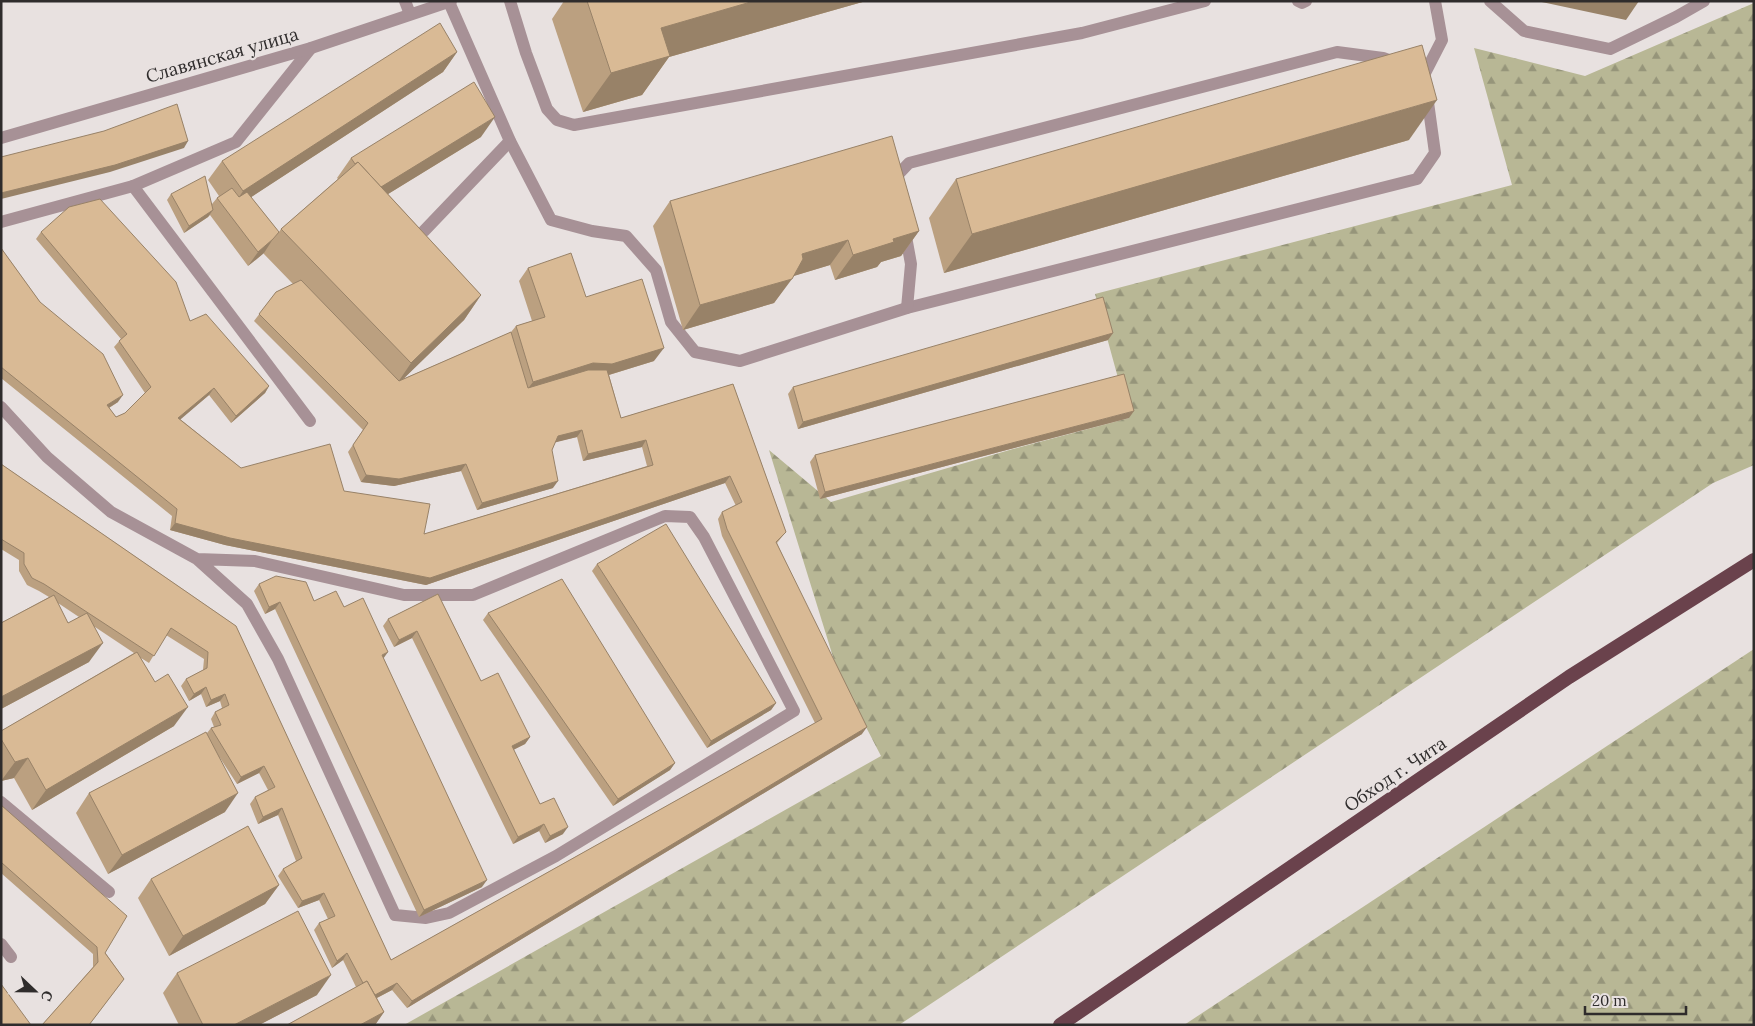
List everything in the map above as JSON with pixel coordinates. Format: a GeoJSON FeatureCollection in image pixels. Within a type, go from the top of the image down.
{"type":"FeatureCollection","features":[{"type":"Feature","properties":{"kind":"highway","name":"Обход г. Чита"},"geometry":{"type":"LineString","coordinates":[[1060,1025],[1561,683],[1754,560]]}},
{"type":"Feature","properties":{"kind":"street"},"geometry":{"type":"LineString","coordinates":[[405,1],[410,14]]}},
{"type":"Feature","properties":{"kind":"street"},"geometry":{"type":"LineString","coordinates":[[510,1],[526,54],[547,109],[557,120],[574,125],[1082,33],[1205,1]]}},
{"type":"Feature","properties":{"kind":"street"},"geometry":{"type":"LineString","coordinates":[[1298,1],[1306,1]]}},
{"type":"Feature","properties":{"kind":"street"},"geometry":{"type":"LineString","coordinates":[[450,2],[510,141],[551,220],[592,231],[626,236],[656,270],[671,322],[696,352],[740,361],[907,308],[1417,179],[1435,153],[1424,75],[1442,40],[1435,1]]}},
{"type":"Feature","properties":{"kind":"street"},"geometry":{"type":"LineString","coordinates":[[1490,1],[1524,31],[1610,49],[1676,17],[1704,1]]}},
{"type":"Feature","properties":{"kind":"street","name":"Славянская улица"},"geometry":{"type":"LineString","coordinates":[[1,138],[311,48],[450,2]]}},
{"type":"Feature","properties":{"kind":"street"},"geometry":{"type":"LineString","coordinates":[[1,222],[133,186],[236,142],[311,48]]}},
{"type":"Feature","properties":{"kind":"street"},"geometry":{"type":"LineString","coordinates":[[898,199],[892,181],[909,163],[1338,52],[1383,58],[1424,75]]}},
{"type":"Feature","properties":{"kind":"street"},"geometry":{"type":"LineString","coordinates":[[424,230],[510,141]]}},
{"type":"Feature","properties":{"kind":"street"},"geometry":{"type":"LineString","coordinates":[[133,186],[310,421]]}},
{"type":"Feature","properties":{"kind":"street"},"geometry":{"type":"LineString","coordinates":[[902,217],[911,264],[907,308]]}},
{"type":"Feature","properties":{"kind":"street"},"geometry":{"type":"LineString","coordinates":[[1,407],[47,457],[112,512],[197,559],[247,604],[278,659],[395,915],[426,918],[449,913],[556,856],[794,711],[704,537],[690,517],[664,516],[473,595],[404,595],[254,561],[197,559]]}},
{"type":"Feature","properties":{"kind":"street"},"geometry":{"type":"LineString","coordinates":[[1,802],[109,892]]}},
{"type":"Feature","properties":{"kind":"street"},"geometry":{"type":"LineString","coordinates":[[1,944],[12,957]]}},
{"type":"Feature","properties":{"kind":"green space"},"geometry":{"type":"Polygon","coordinates":[[[1754,3],[1754,465],[1713,483],[899,1025],[404,1025],[881,756],[838,673],[769,450],[831,502],[1013,449],[1129,418],[1095,294],[1512,185],[1474,48],[1585,76],[1754,3]]]}},
{"type":"Feature","properties":{"kind":"green space"},"geometry":{"type":"Polygon","coordinates":[[[1754,649],[1754,1025],[1184,1025],[1754,649]]]}},
{"type":"Feature","properties":{"kind":"building"},"geometry":{"type":"Polygon","coordinates":[[[587,1],[754,1],[661,28],[670,56],[611,73],[587,1]]]}},
{"type":"Feature","properties":{"kind":"building"},"geometry":{"type":"Polygon","coordinates":[[[440,23],[457,52],[243,191],[222,161],[440,23]]]}},
{"type":"Feature","properties":{"kind":"building"},"geometry":{"type":"Polygon","coordinates":[[[1422,45],[1437,100],[972,234],[956,179],[1422,45]]]}},
{"type":"Feature","properties":{"kind":"building"},"geometry":{"type":"Polygon","coordinates":[[[474,82],[495,117],[381,187],[358,162],[355,164],[351,158],[474,82]]]}},
{"type":"Feature","properties":{"kind":"building"},"geometry":{"type":"Polygon","coordinates":[[[177,104],[188,141],[115,165],[1,193],[1,157],[104,131],[177,104]]]}},
{"type":"Feature","properties":{"kind":"building"},"geometry":{"type":"Polygon","coordinates":[[[892,136],[919,231],[893,239],[894,242],[853,255],[848,240],[802,254],[803,259],[792,279],[700,305],[670,201],[892,136]]]}},
{"type":"Feature","properties":{"kind":"building"},"geometry":{"type":"Polygon","coordinates":[[[358,162],[481,295],[411,363],[281,229],[358,162]]]}},
{"type":"Feature","properties":{"kind":"building"},"geometry":{"type":"Polygon","coordinates":[[[205,176],[213,210],[189,226],[171,194],[205,176]]]}},
{"type":"Feature","properties":{"kind":"building"},"geometry":{"type":"Polygon","coordinates":[[[232,188],[239,197],[247,192],[279,232],[258,252],[217,198],[232,188]]]}},
{"type":"Feature","properties":{"kind":"building"},"geometry":{"type":"Polygon","coordinates":[[[100,199],[176,282],[190,321],[206,314],[269,386],[236,416],[214,388],[178,418],[241,468],[330,444],[344,491],[430,504],[424,534],[653,465],[646,440],[588,454],[582,430],[558,436],[552,450],[558,481],[482,503],[466,464],[399,479],[366,475],[353,445],[368,423],[259,314],[276,292],[301,280],[399,381],[511,332],[528,388],[588,370],[607,370],[621,418],[733,384],[786,532],[776,542],[867,727],[412,1001],[397,983],[375,995],[367,981],[363,983],[347,953],[337,961],[319,923],[335,916],[324,893],[302,901],[283,869],[302,858],[282,808],[263,817],[255,797],[275,787],[264,766],[241,777],[211,728],[221,725],[215,712],[229,705],[225,694],[211,700],[206,687],[194,694],[186,679],[207,668],[208,652],[171,628],[154,656],[32,578],[24,564],[24,553],[1,539],[1,464],[236,626],[391,960],[822,719],[727,529],[722,512],[742,502],[730,476],[430,578],[230,538],[175,523],[177,509],[1,367],[1,248],[40,302],[103,354],[123,395],[107,405],[116,417],[125,413],[151,387],[119,341],[127,334],[41,232],[69,207],[100,199]]]}},
{"type":"Feature","properties":{"kind":"building"},"geometry":{"type":"Polygon","coordinates":[[[571,253],[586,297],[642,279],[664,348],[612,364],[593,363],[533,382],[516,326],[545,317],[528,268],[571,253]]]}},
{"type":"Feature","properties":{"kind":"building"},"geometry":{"type":"Polygon","coordinates":[[[1103,297],[1113,333],[803,422],[793,387],[1103,297]]]}},
{"type":"Feature","properties":{"kind":"building"},"geometry":{"type":"Polygon","coordinates":[[[1124,374],[1134,411],[825,492],[815,455],[1124,374]]]}},
{"type":"Feature","properties":{"kind":"building"},"geometry":{"type":"Polygon","coordinates":[[[666,524],[776,703],[711,741],[597,564],[666,524]]]}},
{"type":"Feature","properties":{"kind":"building"},"geometry":{"type":"Polygon","coordinates":[[[276,576],[306,582],[314,601],[336,591],[344,607],[363,598],[388,652],[382,655],[487,880],[424,910],[280,602],[269,607],[259,584],[276,576]]]}},
{"type":"Feature","properties":{"kind":"building"},"geometry":{"type":"Polygon","coordinates":[[[562,579],[675,763],[618,799],[488,613],[562,579]]]}},
{"type":"Feature","properties":{"kind":"building"},"geometry":{"type":"Polygon","coordinates":[[[438,594],[481,681],[498,673],[530,737],[512,746],[540,804],[554,798],[568,827],[550,836],[544,824],[518,837],[417,631],[399,640],[388,619],[438,594]]]}},
{"type":"Feature","properties":{"kind":"building"},"geometry":{"type":"Polygon","coordinates":[[[54,595],[68,623],[87,613],[103,643],[1,697],[1,623],[54,595]]]}},
{"type":"Feature","properties":{"kind":"building"},"geometry":{"type":"Polygon","coordinates":[[[137,652],[155,682],[168,674],[188,707],[46,790],[28,758],[15,762],[1,739],[1,731],[137,652]]]}},
{"type":"Feature","properties":{"kind":"building"},"geometry":{"type":"Polygon","coordinates":[[[206,732],[238,793],[122,855],[89,793],[206,732]]]}},
{"type":"Feature","properties":{"kind":"building"},"geometry":{"type":"Polygon","coordinates":[[[1,805],[127,916],[105,953],[124,979],[89,1025],[42,1025],[98,962],[97,947],[1,864],[1,805]]]}},
{"type":"Feature","properties":{"kind":"building"},"geometry":{"type":"Polygon","coordinates":[[[248,826],[279,885],[183,936],[151,879],[248,826]]]}},
{"type":"Feature","properties":{"kind":"building"},"geometry":{"type":"Polygon","coordinates":[[[298,911],[331,975],[234,1025],[203,1025],[177,973],[298,911]]]}},
{"type":"Feature","properties":{"kind":"building"},"geometry":{"type":"Polygon","coordinates":[[[367,981],[384,1012],[360,1025],[287,1025],[367,981]]]}},
{"type":"Feature","properties":{"kind":"building"},"geometry":{"type":"Polygon","coordinates":[[[1,984],[31,1025],[1,1025],[1,984]]]}}]}
